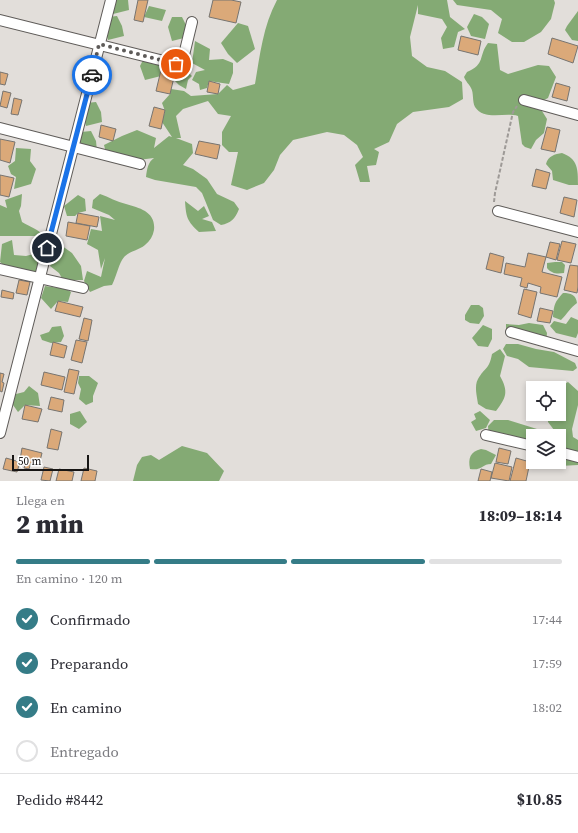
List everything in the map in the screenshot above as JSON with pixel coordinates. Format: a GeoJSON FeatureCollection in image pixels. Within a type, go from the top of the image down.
{"type":"FeatureCollection","features":[{"type":"Feature","properties":{"kind":"street"},"geometry":{"type":"LineString","coordinates":[[0,433],[3,408],[40,278],[111,0]]}},
{"type":"Feature","properties":{"kind":"street"},"geometry":{"type":"LineString","coordinates":[[0,20],[176,64],[183,59],[192,22]]}},
{"type":"Feature","properties":{"kind":"street"},"geometry":{"type":"LineString","coordinates":[[524,100],[578,114]]}},
{"type":"Feature","properties":{"kind":"street"},"geometry":{"type":"LineString","coordinates":[[0,128],[140,164]]}},
{"type":"Feature","properties":{"kind":"street"},"geometry":{"type":"LineString","coordinates":[[498,211],[578,232]]}},
{"type":"Feature","properties":{"kind":"street"},"geometry":{"type":"LineString","coordinates":[[0,269],[83,288]]}},
{"type":"Feature","properties":{"kind":"street"},"geometry":{"type":"LineString","coordinates":[[511,332],[578,352]]}},
{"type":"Feature","properties":{"kind":"street"},"geometry":{"type":"LineString","coordinates":[[486,435],[526,444]]}},
{"type":"Feature","properties":{"kind":"street"},"geometry":{"type":"LineString","coordinates":[[566,454],[578,457]]}},
{"type":"Feature","properties":{"kind":"path"},"geometry":{"type":"LineString","coordinates":[[498,211],[494,202],[495,193],[513,112],[516,106],[524,100]]}},
{"type":"Feature","properties":{"kind":"green space"},"geometry":{"type":"Polygon","coordinates":[[[109,0],[128,0],[129,10],[113,14],[109,0]]]}},
{"type":"Feature","properties":{"kind":"green space"},"geometry":{"type":"Polygon","coordinates":[[[277,0],[447,0],[450,17],[465,29],[458,32],[454,47],[443,49],[441,38],[447,27],[442,19],[418,14],[418,5],[410,37],[412,56],[427,67],[445,71],[462,82],[463,99],[449,107],[413,112],[397,124],[389,142],[374,149],[379,152],[376,165],[367,166],[370,182],[360,182],[355,165],[363,157],[357,145],[344,135],[327,132],[293,140],[280,155],[274,170],[264,183],[247,190],[231,185],[238,152],[229,152],[222,145],[222,132],[231,116],[218,114],[208,101],[183,109],[176,116],[181,138],[176,138],[192,144],[193,153],[183,165],[193,169],[207,179],[217,194],[234,202],[239,209],[232,220],[221,225],[213,220],[202,193],[196,187],[146,177],[149,164],[154,158],[130,161],[108,161],[104,145],[137,130],[156,138],[154,148],[169,136],[172,137],[162,122],[165,111],[162,103],[170,94],[171,89],[184,91],[191,96],[218,94],[227,85],[233,90],[255,84],[265,30],[277,0]]]}},
{"type":"Feature","properties":{"kind":"green space"},"geometry":{"type":"Polygon","coordinates":[[[453,0],[554,0],[555,3],[551,19],[541,32],[524,42],[512,42],[498,33],[502,19],[491,10],[457,5],[453,0]]]}},
{"type":"Feature","properties":{"kind":"green space"},"geometry":{"type":"Polygon","coordinates":[[[149,6],[166,10],[162,21],[144,17],[149,6]]]}},
{"type":"Feature","properties":{"kind":"green space"},"geometry":{"type":"Polygon","coordinates":[[[578,11],[578,41],[572,40],[565,30],[578,11]]]}},
{"type":"Feature","properties":{"kind":"green space"},"geometry":{"type":"Polygon","coordinates":[[[474,14],[482,17],[489,24],[485,39],[471,36],[467,27],[474,14]]]}},
{"type":"Feature","properties":{"kind":"green space"},"geometry":{"type":"Polygon","coordinates":[[[117,16],[122,26],[124,36],[108,40],[104,26],[108,17],[117,16]]]}},
{"type":"Feature","properties":{"kind":"green space"},"geometry":{"type":"Polygon","coordinates":[[[172,17],[182,17],[187,27],[188,37],[172,41],[168,27],[172,17]]]}},
{"type":"Feature","properties":{"kind":"green space"},"geometry":{"type":"Polygon","coordinates":[[[238,23],[248,26],[255,49],[237,63],[228,54],[221,43],[238,23]]]}},
{"type":"Feature","properties":{"kind":"green space"},"geometry":{"type":"Polygon","coordinates":[[[195,41],[210,49],[209,60],[223,59],[233,63],[233,73],[229,84],[209,81],[207,88],[200,90],[199,84],[192,80],[196,72],[205,70],[192,63],[195,41]]]}},
{"type":"Feature","properties":{"kind":"green space"},"geometry":{"type":"Polygon","coordinates":[[[488,43],[497,44],[500,70],[508,74],[538,65],[549,66],[556,77],[548,98],[535,107],[542,111],[547,119],[544,133],[536,140],[531,149],[522,144],[518,116],[484,114],[475,107],[472,90],[464,77],[467,72],[477,66],[488,43]]]}},
{"type":"Feature","properties":{"kind":"green space"},"geometry":{"type":"Polygon","coordinates":[[[145,56],[154,56],[159,66],[161,76],[145,80],[140,66],[145,56]]]}},
{"type":"Feature","properties":{"kind":"green space"},"geometry":{"type":"Polygon","coordinates":[[[185,69],[192,76],[188,80],[186,89],[173,79],[175,73],[185,69]]]}},
{"type":"Feature","properties":{"kind":"green space"},"geometry":{"type":"Polygon","coordinates":[[[96,102],[101,112],[102,122],[86,126],[82,112],[86,103],[96,102]]]}},
{"type":"Feature","properties":{"kind":"green space"},"geometry":{"type":"Polygon","coordinates":[[[91,131],[96,141],[97,151],[81,155],[77,141],[81,132],[91,131]]]}},
{"type":"Feature","properties":{"kind":"green space"},"geometry":{"type":"Polygon","coordinates":[[[16,148],[31,149],[30,161],[36,169],[31,184],[14,189],[16,177],[11,174],[8,166],[15,161],[16,148]]]}},
{"type":"Feature","properties":{"kind":"green space"},"geometry":{"type":"Polygon","coordinates":[[[562,153],[571,158],[576,165],[578,185],[569,185],[553,180],[552,171],[546,164],[547,161],[550,157],[562,153]]]}},
{"type":"Feature","properties":{"kind":"green space"},"geometry":{"type":"Polygon","coordinates":[[[22,194],[19,211],[22,222],[37,230],[44,236],[0,236],[0,205],[7,208],[5,200],[22,194]]]}},
{"type":"Feature","properties":{"kind":"green space"},"geometry":{"type":"Polygon","coordinates":[[[100,194],[142,209],[150,215],[154,224],[154,230],[147,243],[124,257],[112,285],[104,286],[90,292],[84,281],[87,271],[101,277],[105,258],[101,269],[98,250],[87,244],[91,229],[102,231],[100,216],[115,220],[109,215],[92,208],[93,200],[100,194]]]}},
{"type":"Feature","properties":{"kind":"green space"},"geometry":{"type":"Polygon","coordinates":[[[78,195],[85,199],[86,211],[78,213],[75,216],[67,216],[64,206],[78,195]]]}},
{"type":"Feature","properties":{"kind":"green space"},"geometry":{"type":"Polygon","coordinates":[[[185,201],[198,211],[204,206],[209,216],[202,219],[212,222],[216,231],[199,232],[188,218],[185,201]]]}},
{"type":"Feature","properties":{"kind":"green space"},"geometry":{"type":"Polygon","coordinates":[[[12,240],[14,255],[26,256],[41,252],[42,263],[34,275],[7,268],[0,262],[2,244],[12,240]]]}},
{"type":"Feature","properties":{"kind":"green space"},"geometry":{"type":"Polygon","coordinates":[[[58,243],[72,253],[81,266],[83,280],[63,280],[59,273],[50,266],[58,243]]]}},
{"type":"Feature","properties":{"kind":"green space"},"geometry":{"type":"Polygon","coordinates":[[[562,262],[565,265],[564,273],[555,273],[547,268],[547,263],[562,262]]]}},
{"type":"Feature","properties":{"kind":"green space"},"geometry":{"type":"Polygon","coordinates":[[[45,286],[66,289],[71,292],[68,302],[58,301],[51,309],[41,298],[45,286]]]}},
{"type":"Feature","properties":{"kind":"green space"},"geometry":{"type":"Polygon","coordinates":[[[563,293],[573,295],[576,298],[577,303],[561,320],[553,317],[555,304],[563,293]]]}},
{"type":"Feature","properties":{"kind":"green space"},"geometry":{"type":"Polygon","coordinates":[[[471,305],[479,305],[483,308],[484,316],[479,324],[470,323],[465,320],[465,315],[471,305]]]}},
{"type":"Feature","properties":{"kind":"green space"},"geometry":{"type":"Polygon","coordinates":[[[571,317],[578,320],[578,333],[576,338],[556,333],[550,326],[554,321],[566,324],[571,317]]]}},
{"type":"Feature","properties":{"kind":"green space"},"geometry":{"type":"Polygon","coordinates":[[[529,323],[543,325],[547,333],[546,343],[513,337],[506,332],[506,324],[519,325],[529,323]]]}},
{"type":"Feature","properties":{"kind":"green space"},"geometry":{"type":"Polygon","coordinates":[[[483,325],[492,329],[492,339],[488,347],[478,346],[472,338],[483,325]]]}},
{"type":"Feature","properties":{"kind":"green space"},"geometry":{"type":"Polygon","coordinates":[[[61,326],[64,336],[61,342],[51,343],[42,340],[40,335],[49,332],[52,327],[61,326]]]}},
{"type":"Feature","properties":{"kind":"green space"},"geometry":{"type":"Polygon","coordinates":[[[506,344],[518,344],[554,352],[575,363],[577,368],[573,371],[529,367],[518,359],[507,356],[503,349],[506,344]]]}},
{"type":"Feature","properties":{"kind":"green space"},"geometry":{"type":"Polygon","coordinates":[[[500,349],[505,356],[500,376],[505,386],[505,395],[496,411],[486,409],[478,404],[476,385],[480,375],[488,366],[492,354],[500,349]]]}},
{"type":"Feature","properties":{"kind":"green space"},"geometry":{"type":"Polygon","coordinates":[[[79,376],[89,376],[98,383],[93,396],[93,402],[86,405],[79,399],[81,389],[78,383],[79,376]]]}},
{"type":"Feature","properties":{"kind":"green space"},"geometry":{"type":"Polygon","coordinates":[[[568,382],[578,391],[578,405],[572,429],[573,437],[578,440],[578,465],[566,466],[566,429],[553,429],[548,422],[566,421],[566,383],[568,382]]]}},
{"type":"Feature","properties":{"kind":"green space"},"geometry":{"type":"Polygon","coordinates":[[[29,386],[38,393],[40,406],[25,405],[18,412],[13,405],[12,395],[24,392],[29,386]]]}},
{"type":"Feature","properties":{"kind":"green space"},"geometry":{"type":"Polygon","coordinates":[[[80,411],[87,422],[79,429],[70,424],[70,414],[80,411]]]}},
{"type":"Feature","properties":{"kind":"green space"},"geometry":{"type":"Polygon","coordinates":[[[480,411],[490,420],[486,428],[476,431],[471,422],[476,419],[474,414],[480,411]]]}},
{"type":"Feature","properties":{"kind":"green space"},"geometry":{"type":"Polygon","coordinates":[[[494,420],[508,420],[537,429],[526,429],[526,450],[494,442],[489,439],[488,426],[494,420]]]}},
{"type":"Feature","properties":{"kind":"green space"},"geometry":{"type":"Polygon","coordinates":[[[182,446],[207,453],[224,471],[219,481],[133,481],[137,465],[142,457],[151,455],[159,460],[182,446]]]}},
{"type":"Feature","properties":{"kind":"green space"},"geometry":{"type":"Polygon","coordinates":[[[481,449],[496,455],[491,464],[477,469],[470,469],[469,462],[472,454],[481,449]]]}},
{"type":"Feature","properties":{"kind":"building"},"geometry":{"type":"Polygon","coordinates":[[[138,0],[148,0],[143,22],[134,20],[138,0]]]}},
{"type":"Feature","properties":{"kind":"building"},"geometry":{"type":"Polygon","coordinates":[[[213,0],[231,0],[241,2],[236,23],[209,17],[213,0]]]}},
{"type":"Feature","properties":{"kind":"building"},"geometry":{"type":"Polygon","coordinates":[[[461,36],[481,41],[478,55],[458,50],[461,36]]]}},
{"type":"Feature","properties":{"kind":"building"},"geometry":{"type":"Polygon","coordinates":[[[552,38],[578,46],[573,63],[548,54],[552,38]]]}},
{"type":"Feature","properties":{"kind":"building"},"geometry":{"type":"Polygon","coordinates":[[[161,70],[175,73],[170,94],[156,91],[161,70]]]}},
{"type":"Feature","properties":{"kind":"building"},"geometry":{"type":"Polygon","coordinates":[[[0,72],[8,74],[5,85],[0,84],[0,72]]]}},
{"type":"Feature","properties":{"kind":"building"},"geometry":{"type":"Polygon","coordinates":[[[209,81],[220,84],[218,94],[207,92],[209,81]]]}},
{"type":"Feature","properties":{"kind":"building"},"geometry":{"type":"Polygon","coordinates":[[[556,83],[570,87],[567,101],[552,97],[556,83]]]}},
{"type":"Feature","properties":{"kind":"building"},"geometry":{"type":"Polygon","coordinates":[[[3,91],[11,93],[7,108],[0,106],[3,91]]]}},
{"type":"Feature","properties":{"kind":"building"},"geometry":{"type":"Polygon","coordinates":[[[14,98],[22,100],[18,115],[11,114],[14,98]]]}},
{"type":"Feature","properties":{"kind":"building"},"geometry":{"type":"Polygon","coordinates":[[[154,107],[165,110],[161,129],[149,126],[154,107]]]}},
{"type":"Feature","properties":{"kind":"building"},"geometry":{"type":"Polygon","coordinates":[[[101,125],[116,129],[113,141],[99,137],[101,125]]]}},
{"type":"Feature","properties":{"kind":"building"},"geometry":{"type":"Polygon","coordinates":[[[547,127],[560,130],[555,152],[541,149],[547,127]]]}},
{"type":"Feature","properties":{"kind":"building"},"geometry":{"type":"Polygon","coordinates":[[[0,139],[15,142],[10,163],[0,160],[0,139]]]}},
{"type":"Feature","properties":{"kind":"building"},"geometry":{"type":"Polygon","coordinates":[[[199,141],[220,145],[217,159],[195,154],[199,141]]]}},
{"type":"Feature","properties":{"kind":"building"},"geometry":{"type":"Polygon","coordinates":[[[536,169],[550,173],[546,189],[532,186],[536,169]]]}},
{"type":"Feature","properties":{"kind":"building"},"geometry":{"type":"Polygon","coordinates":[[[0,175],[14,178],[9,197],[0,195],[0,175]]]}},
{"type":"Feature","properties":{"kind":"building"},"geometry":{"type":"Polygon","coordinates":[[[564,197],[577,200],[574,217],[560,213],[564,197]]]}},
{"type":"Feature","properties":{"kind":"building"},"geometry":{"type":"Polygon","coordinates":[[[78,213],[99,217],[97,227],[76,223],[78,213]]]}},
{"type":"Feature","properties":{"kind":"building"},"geometry":{"type":"Polygon","coordinates":[[[68,222],[90,226],[87,240],[66,236],[68,222]]]}},
{"type":"Feature","properties":{"kind":"building"},"geometry":{"type":"Polygon","coordinates":[[[562,241],[576,244],[571,263],[557,260],[562,241]]]}},
{"type":"Feature","properties":{"kind":"building"},"geometry":{"type":"Polygon","coordinates":[[[550,242],[560,244],[556,260],[546,257],[550,242]]]}},
{"type":"Feature","properties":{"kind":"building"},"geometry":{"type":"Polygon","coordinates":[[[490,253],[504,257],[501,273],[486,269],[490,253]]]}},
{"type":"Feature","properties":{"kind":"building"},"geometry":{"type":"Polygon","coordinates":[[[528,253],[546,257],[542,272],[562,277],[557,297],[540,293],[541,287],[528,283],[527,288],[520,286],[522,278],[504,274],[506,263],[525,267],[528,253]]]}},
{"type":"Feature","properties":{"kind":"building"},"geometry":{"type":"Polygon","coordinates":[[[570,265],[578,266],[577,293],[564,290],[570,265]]]}},
{"type":"Feature","properties":{"kind":"building"},"geometry":{"type":"Polygon","coordinates":[[[19,280],[30,282],[27,295],[16,293],[19,280]]]}},
{"type":"Feature","properties":{"kind":"building"},"geometry":{"type":"Polygon","coordinates":[[[524,289],[537,292],[531,318],[518,314],[524,289]]]}},
{"type":"Feature","properties":{"kind":"building"},"geometry":{"type":"Polygon","coordinates":[[[2,290],[14,293],[13,299],[1,297],[2,290]]]}},
{"type":"Feature","properties":{"kind":"building"},"geometry":{"type":"Polygon","coordinates":[[[58,301],[83,307],[80,317],[55,311],[58,301]]]}},
{"type":"Feature","properties":{"kind":"building"},"geometry":{"type":"Polygon","coordinates":[[[540,308],[553,311],[550,323],[537,321],[540,308]]]}},
{"type":"Feature","properties":{"kind":"building"},"geometry":{"type":"Polygon","coordinates":[[[84,318],[92,320],[88,341],[79,339],[84,318]]]}},
{"type":"Feature","properties":{"kind":"building"},"geometry":{"type":"Polygon","coordinates":[[[76,340],[87,342],[82,363],[71,360],[76,340]]]}},
{"type":"Feature","properties":{"kind":"building"},"geometry":{"type":"Polygon","coordinates":[[[53,342],[67,346],[64,358],[50,355],[53,342]]]}},
{"type":"Feature","properties":{"kind":"building"},"geometry":{"type":"Polygon","coordinates":[[[69,369],[79,371],[74,394],[64,392],[69,369]]]}},
{"type":"Feature","properties":{"kind":"building"},"geometry":{"type":"Polygon","coordinates":[[[44,372],[65,377],[62,390],[41,385],[44,372]]]}},
{"type":"Feature","properties":{"kind":"building"},"geometry":{"type":"Polygon","coordinates":[[[0,373],[4,374],[2,392],[0,391],[0,373]]]}},
{"type":"Feature","properties":{"kind":"building"},"geometry":{"type":"Polygon","coordinates":[[[51,397],[64,400],[62,412],[48,409],[51,397]]]}},
{"type":"Feature","properties":{"kind":"building"},"geometry":{"type":"Polygon","coordinates":[[[25,405],[42,409],[38,422],[22,419],[25,405]]]}},
{"type":"Feature","properties":{"kind":"building"},"geometry":{"type":"Polygon","coordinates":[[[51,429],[62,432],[58,450],[47,448],[51,429]]]}},
{"type":"Feature","properties":{"kind":"building"},"geometry":{"type":"Polygon","coordinates":[[[22,448],[42,453],[39,465],[31,463],[29,469],[24,468],[26,462],[20,460],[22,448]]]}},
{"type":"Feature","properties":{"kind":"building"},"geometry":{"type":"Polygon","coordinates":[[[499,448],[511,451],[508,464],[496,462],[499,448]]]}},
{"type":"Feature","properties":{"kind":"building"},"geometry":{"type":"Polygon","coordinates":[[[6,458],[20,462],[17,472],[3,469],[6,458]]]}},
{"type":"Feature","properties":{"kind":"building"},"geometry":{"type":"Polygon","coordinates":[[[516,458],[526,461],[526,469],[529,469],[526,481],[510,481],[516,458]]]}},
{"type":"Feature","properties":{"kind":"building"},"geometry":{"type":"Polygon","coordinates":[[[495,463],[512,467],[509,481],[491,478],[495,463]]]}},
{"type":"Feature","properties":{"kind":"building"},"geometry":{"type":"Polygon","coordinates":[[[44,467],[53,469],[50,481],[41,480],[44,467]]]}},
{"type":"Feature","properties":{"kind":"building"},"geometry":{"type":"Polygon","coordinates":[[[84,468],[97,471],[95,481],[81,481],[84,468]]]}},
{"type":"Feature","properties":{"kind":"building"},"geometry":{"type":"Polygon","coordinates":[[[59,469],[74,472],[72,481],[56,481],[59,469]]]}},
{"type":"Feature","properties":{"kind":"building"},"geometry":{"type":"Polygon","coordinates":[[[481,469],[492,472],[490,481],[478,481],[481,469]]]}},
{"type":"Feature","properties":{"kind":"way so far"},"geometry":{"type":"LineString","coordinates":[[92,75],[99,44],[176,64]]}},
{"type":"Feature","properties":{"kind":"route"},"geometry":{"type":"LineString","coordinates":[[47,248],[92,75]]}}]}
